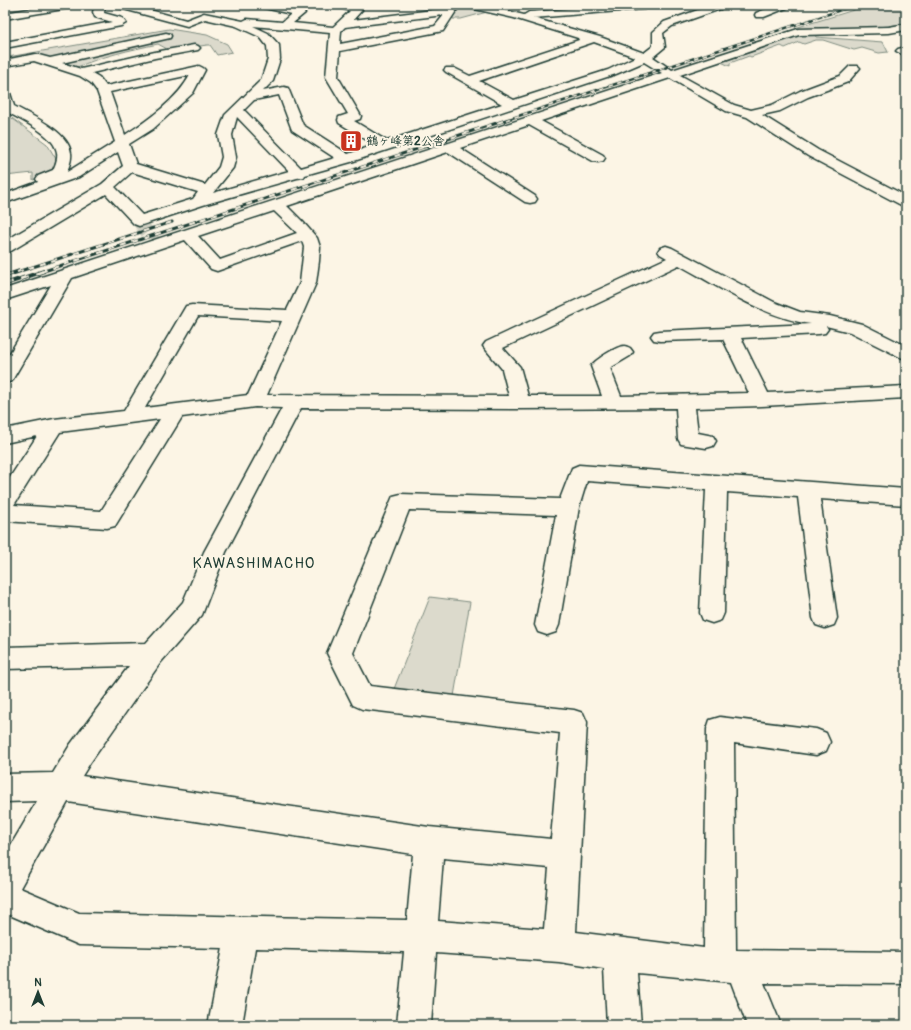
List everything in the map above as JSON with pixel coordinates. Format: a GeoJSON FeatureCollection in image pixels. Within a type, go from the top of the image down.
{"type":"FeatureCollection","features":[{"type":"Feature","properties":{"kind":"street"},"geometry":{"type":"LineString","coordinates":[[5,10],[11,5]]}},
{"type":"Feature","properties":{"kind":"street"},"geometry":{"type":"LineString","coordinates":[[5,16],[69,5]]}},
{"type":"Feature","properties":{"kind":"street"},"geometry":{"type":"LineString","coordinates":[[5,45],[121,23],[118,20],[99,14],[98,12],[100,5]]}},
{"type":"Feature","properties":{"kind":"street"},"geometry":{"type":"LineString","coordinates":[[120,5],[187,23],[204,16],[246,22],[339,27],[453,8]]}},
{"type":"Feature","properties":{"kind":"street"},"geometry":{"type":"LineString","coordinates":[[264,5],[300,13],[283,25]]}},
{"type":"Feature","properties":{"kind":"street"},"geometry":{"type":"LineString","coordinates":[[470,5],[517,16],[571,33],[596,39],[645,57],[672,75],[730,108],[751,114],[813,153],[906,202]]}},
{"type":"Feature","properties":{"kind":"street"},"geometry":{"type":"LineString","coordinates":[[107,187],[139,221],[198,202],[299,174],[612,72],[645,57],[659,47],[658,32],[668,24],[722,5]]}},
{"type":"Feature","properties":{"kind":"street"},"geometry":{"type":"LineString","coordinates":[[760,15],[785,5]]}},
{"type":"Feature","properties":{"kind":"street"},"geometry":{"type":"LineString","coordinates":[[349,6],[357,10],[339,27],[334,49],[332,77],[355,116],[344,120],[386,146]]}},
{"type":"Feature","properties":{"kind":"street"},"geometry":{"type":"LineString","coordinates":[[517,16],[645,7]]}},
{"type":"Feature","properties":{"kind":"street"},"geometry":{"type":"LineString","coordinates":[[440,27],[453,8]]}},
{"type":"Feature","properties":{"kind":"street"},"geometry":{"type":"LineString","coordinates":[[476,18],[501,12]]}},
{"type":"Feature","properties":{"kind":"street"},"geometry":{"type":"LineString","coordinates":[[664,15],[678,21]]}},
{"type":"Feature","properties":{"kind":"street"},"geometry":{"type":"LineString","coordinates":[[198,202],[226,168],[229,157],[225,135],[231,115],[267,81],[274,59],[273,45],[264,35],[239,23],[204,16]]}},
{"type":"Feature","properties":{"kind":"street"},"geometry":{"type":"LineString","coordinates":[[334,49],[440,27],[455,22]]}},
{"type":"Feature","properties":{"kind":"street"},"geometry":{"type":"LineString","coordinates":[[5,295],[798,32],[889,30],[906,27]]}},
{"type":"Feature","properties":{"kind":"street"},"geometry":{"type":"LineString","coordinates":[[470,80],[589,41],[571,33]]}},
{"type":"Feature","properties":{"kind":"street"},"geometry":{"type":"LineString","coordinates":[[50,62],[166,36]]}},
{"type":"Feature","properties":{"kind":"street"},"geometry":{"type":"LineString","coordinates":[[79,72],[194,48]]}},
{"type":"Feature","properties":{"kind":"street"},"geometry":{"type":"LineString","coordinates":[[5,63],[35,57],[79,72],[95,80],[103,90],[130,167]]}},
{"type":"Feature","properties":{"kind":"street"},"geometry":{"type":"LineString","coordinates":[[751,114],[776,108],[804,94],[844,79],[854,68]]}},
{"type":"Feature","properties":{"kind":"street"},"geometry":{"type":"LineString","coordinates":[[5,190],[74,174],[148,126],[189,90],[199,70],[103,90]]}},
{"type":"Feature","properties":{"kind":"street"},"geometry":{"type":"LineString","coordinates":[[450,70],[512,104]]}},
{"type":"Feature","properties":{"kind":"street"},"geometry":{"type":"LineString","coordinates":[[250,97],[284,91],[297,127],[346,159]]}},
{"type":"Feature","properties":{"kind":"street"},"geometry":{"type":"LineString","coordinates":[[5,93],[8,108],[43,128],[62,146],[64,155],[64,164],[59,173],[52,179],[5,199]]}},
{"type":"Feature","properties":{"kind":"street"},"geometry":{"type":"LineString","coordinates":[[237,110],[299,174]]}},
{"type":"Feature","properties":{"kind":"street"},"geometry":{"type":"LineString","coordinates":[[529,120],[598,158]]}},
{"type":"Feature","properties":{"kind":"street"},"geometry":{"type":"LineString","coordinates":[[449,147],[530,199]]}},
{"type":"Feature","properties":{"kind":"street"},"geometry":{"type":"LineString","coordinates":[[130,167],[208,190]]}},
{"type":"Feature","properties":{"kind":"street"},"geometry":{"type":"LineString","coordinates":[[5,248],[107,187],[130,167]]}},
{"type":"Feature","properties":{"kind":"street"},"geometry":{"type":"LineString","coordinates":[[255,401],[308,284],[312,247],[306,235],[298,225],[276,204]]}},
{"type":"Feature","properties":{"kind":"street"},"geometry":{"type":"LineString","coordinates":[[188,234],[217,266],[306,235]]}},
{"type":"Feature","properties":{"kind":"street"},"geometry":{"type":"LineString","coordinates":[[520,403],[511,367],[492,346],[672,254],[768,306],[797,317],[830,321],[856,328],[906,353]]}},
{"type":"Feature","properties":{"kind":"street"},"geometry":{"type":"LineString","coordinates":[[5,377],[66,274]]}},
{"type":"Feature","properties":{"kind":"street"},"geometry":{"type":"LineString","coordinates":[[131,416],[192,310],[293,316]]}},
{"type":"Feature","properties":{"kind":"street"},"geometry":{"type":"LineString","coordinates":[[660,336],[856,328]]}},
{"type":"Feature","properties":{"kind":"street"},"geometry":{"type":"LineString","coordinates":[[729,332],[762,400]]}},
{"type":"Feature","properties":{"kind":"street"},"geometry":{"type":"LineString","coordinates":[[614,402],[600,366],[624,352]]}},
{"type":"Feature","properties":{"kind":"street"},"geometry":{"type":"LineString","coordinates":[[5,436],[54,426],[255,401],[520,403],[685,402],[762,400],[906,392]]}},
{"type":"Feature","properties":{"kind":"street"},"geometry":{"type":"LineString","coordinates":[[5,884],[80,754],[152,654],[193,608],[215,552],[295,401]]}},
{"type":"Feature","properties":{"kind":"street"},"geometry":{"type":"LineString","coordinates":[[685,402],[688,439],[706,441]]}},
{"type":"Feature","properties":{"kind":"street"},"geometry":{"type":"LineString","coordinates":[[5,513],[107,520],[176,410]]}},
{"type":"Feature","properties":{"kind":"street"},"geometry":{"type":"LineString","coordinates":[[5,502],[54,426]]}},
{"type":"Feature","properties":{"kind":"street"},"geometry":{"type":"LineString","coordinates":[[547,625],[568,507],[579,473],[906,497]]}},
{"type":"Feature","properties":{"kind":"street"},"geometry":{"type":"LineString","coordinates":[[712,613],[717,483]]}},
{"type":"Feature","properties":{"kind":"street"},"geometry":{"type":"LineString","coordinates":[[808,490],[825,618]]}},
{"type":"Feature","properties":{"kind":"street"},"geometry":{"type":"LineString","coordinates":[[558,946],[574,722],[362,697],[340,653],[401,502],[568,507]]}},
{"type":"Feature","properties":{"kind":"street"},"geometry":{"type":"LineString","coordinates":[[5,658],[152,654]]}},
{"type":"Feature","properties":{"kind":"street"},"geometry":{"type":"LineString","coordinates":[[764,1025],[731,966],[720,729],[816,742]]}},
{"type":"Feature","properties":{"kind":"street"},"geometry":{"type":"LineString","coordinates":[[5,788],[61,787],[429,842],[565,855]]}},
{"type":"Feature","properties":{"kind":"street"},"geometry":{"type":"LineString","coordinates":[[414,1025],[429,842]]}},
{"type":"Feature","properties":{"kind":"street"},"geometry":{"type":"LineString","coordinates":[[5,897],[79,929],[421,936],[558,946],[619,955],[731,966],[906,968]]}},
{"type":"Feature","properties":{"kind":"street"},"geometry":{"type":"LineString","coordinates":[[225,1025],[242,933]]}},
{"type":"Feature","properties":{"kind":"street"},"geometry":{"type":"LineString","coordinates":[[619,955],[624,1025]]}},
{"type":"Feature","properties":{"kind":"shaded area"},"geometry":{"type":"Polygon","coordinates":[[[459,5],[487,12],[461,19],[453,19],[452,16],[459,5]]]}},
{"type":"Feature","properties":{"kind":"shaded area"},"geometry":{"type":"Polygon","coordinates":[[[870,5],[906,5],[906,24],[877,27],[799,30],[795,28],[870,5]]]}},
{"type":"Feature","properties":{"kind":"shaded area"},"geometry":{"type":"Polygon","coordinates":[[[169,29],[207,35],[227,44],[232,52],[217,55],[210,45],[168,51],[158,44],[106,57],[75,68],[39,55],[10,60],[8,57],[169,29]]]}},
{"type":"Feature","properties":{"kind":"shaded area"},"geometry":{"type":"Polygon","coordinates":[[[807,33],[809,35],[815,35],[816,37],[883,42],[888,52],[879,53],[862,48],[854,50],[823,40],[816,40],[804,44],[799,42],[785,48],[781,46],[730,63],[730,66],[721,62],[807,33]]]}},
{"type":"Feature","properties":{"kind":"shaded area"},"geometry":{"type":"Polygon","coordinates":[[[5,113],[47,144],[56,159],[53,170],[44,176],[33,180],[33,173],[5,176],[5,113]]]}},
{"type":"Feature","properties":{"kind":"shaded area"},"geometry":{"type":"Polygon","coordinates":[[[430,597],[470,602],[453,702],[392,694],[430,597]]]}},
{"type":"Feature","properties":{"kind":"tunnel"},"geometry":{"type":"LineString","coordinates":[[139,221],[156,244]]}},
{"type":"Feature","properties":{"kind":"railway"},"geometry":{"type":"LineString","coordinates":[[506,120],[856,5]]}},
{"type":"Feature","properties":{"kind":"railway"},"geometry":{"type":"LineString","coordinates":[[41,272],[509,119]]}},
{"type":"Feature","properties":{"kind":"railway"},"geometry":{"type":"LineString","coordinates":[[17,272],[172,222]]}},
{"type":"Feature","properties":{"kind":"railway"},"geometry":{"type":"LineString","coordinates":[[5,276],[17,272]]}},
{"type":"Feature","properties":{"kind":"railway"},"geometry":{"type":"LineString","coordinates":[[5,284],[41,272]]}},
{"type":"Feature","properties":{"kind":"place","name":"鶴ヶ峰第2公舎"},"geometry":{"type":"Point","coordinates":[351,141]}},
{"type":"Feature","properties":{"kind":"district","name":"KAWASHIMACHO"},"geometry":{"type":"Point","coordinates":[254,563]}}]}
